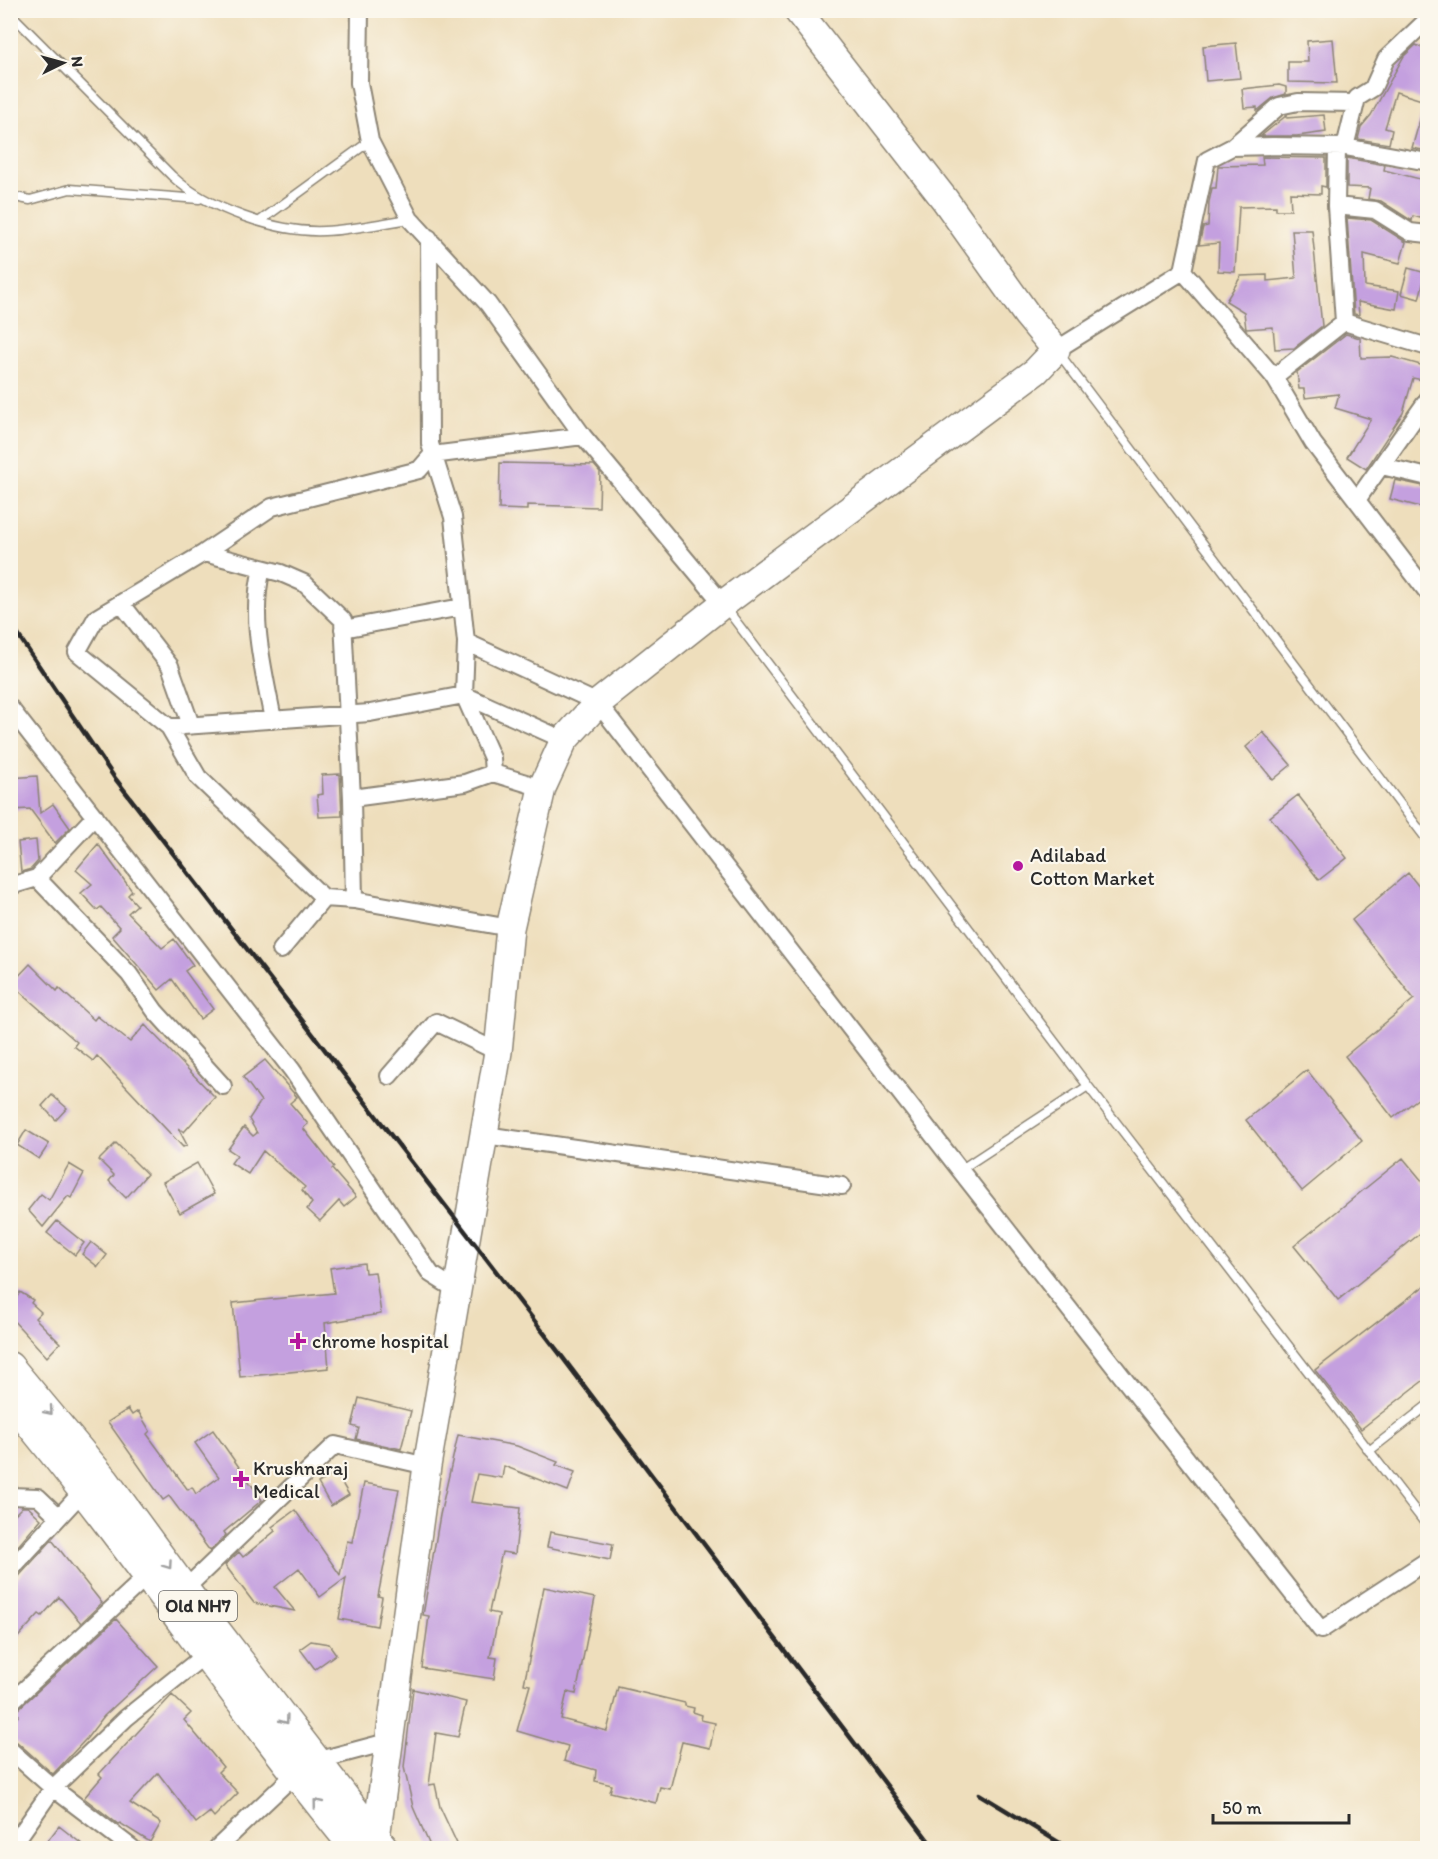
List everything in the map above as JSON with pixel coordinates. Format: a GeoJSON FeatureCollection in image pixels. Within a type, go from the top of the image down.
{"type":"FeatureCollection","features":[{"type":"Feature","properties":{"kind":"main road"},"geometry":{"type":"LineString","coordinates":[[372,1846],[391,1741],[427,1466],[498,1052],[510,928],[542,788],[564,740],[598,703],[723,604],[1036,371],[1056,350],[1027,315],[945,200],[797,10]]}},
{"type":"Feature","properties":{"kind":"main road","name":"Old NH7"},"geometry":{"type":"LineString","coordinates":[[10,1366],[83,1450],[185,1589],[214,1648],[305,1768],[372,1846]]}},
{"type":"Feature","properties":{"kind":"main road","name":"old NH7"},"geometry":{"type":"LineString","coordinates":[[10,1401],[83,1491],[147,1576],[214,1648]]}},
{"type":"Feature","properties":{"kind":"street"},"geometry":{"type":"LineString","coordinates":[[360,10],[359,83],[370,141],[410,219],[488,304],[583,436],[723,604]]}},
{"type":"Feature","properties":{"kind":"street"},"geometry":{"type":"LineString","coordinates":[[1344,322],[1336,206],[1341,148],[1354,103],[1376,84],[1386,59],[1428,19]]}},
{"type":"Feature","properties":{"kind":"street"},"geometry":{"type":"LineString","coordinates":[[1056,350],[1184,271],[1207,160],[1232,147],[1279,106],[1298,102],[1354,103]]}},
{"type":"Feature","properties":{"kind":"street"},"geometry":{"type":"LineString","coordinates":[[1232,147],[1341,148],[1428,162]]}},
{"type":"Feature","properties":{"kind":"street"},"geometry":{"type":"LineString","coordinates":[[1336,206],[1375,210],[1410,232],[1428,234]]}},
{"type":"Feature","properties":{"kind":"street"},"geometry":{"type":"LineString","coordinates":[[429,238],[432,455],[453,517],[466,642],[464,695],[492,758],[493,773]]}},
{"type":"Feature","properties":{"kind":"street"},"geometry":{"type":"LineString","coordinates":[[1184,271],[1274,377],[1313,443],[1428,593]]}},
{"type":"Feature","properties":{"kind":"street"},"geometry":{"type":"LineString","coordinates":[[1274,377],[1344,322]]}},
{"type":"Feature","properties":{"kind":"street"},"geometry":{"type":"LineString","coordinates":[[1344,322],[1428,348]]}},
{"type":"Feature","properties":{"kind":"street"},"geometry":{"type":"LineString","coordinates":[[1357,500],[1428,399]]}},
{"type":"Feature","properties":{"kind":"street"},"geometry":{"type":"LineString","coordinates":[[510,928],[354,900],[324,898],[198,777],[169,727],[77,652],[96,618],[204,553],[272,507],[419,470],[432,455],[583,436]]}},
{"type":"Feature","properties":{"kind":"street"},"geometry":{"type":"LineString","coordinates":[[1382,466],[1428,477]]}},
{"type":"Feature","properties":{"kind":"street"},"geometry":{"type":"LineString","coordinates":[[204,553],[281,573],[304,583],[343,620],[349,715],[354,900]]}},
{"type":"Feature","properties":{"kind":"street"},"geometry":{"type":"LineString","coordinates":[[262,569],[258,585],[259,646],[273,720]]}},
{"type":"Feature","properties":{"kind":"street"},"geometry":{"type":"LineString","coordinates":[[121,603],[170,666],[191,725]]}},
{"type":"Feature","properties":{"kind":"street"},"geometry":{"type":"LineString","coordinates":[[343,629],[462,607]]}},
{"type":"Feature","properties":{"kind":"street"},"geometry":{"type":"LineString","coordinates":[[466,642],[598,703],[1321,1630],[1428,1560]]}},
{"type":"Feature","properties":{"kind":"street"},"geometry":{"type":"LineString","coordinates":[[169,727],[370,713],[464,695],[564,740]]}},
{"type":"Feature","properties":{"kind":"street"},"geometry":{"type":"LineString","coordinates":[[10,708],[16,727],[95,816],[292,1070],[431,1274],[458,1291]]}},
{"type":"Feature","properties":{"kind":"street"},"geometry":{"type":"LineString","coordinates":[[352,798],[465,783],[493,773],[542,788]]}},
{"type":"Feature","properties":{"kind":"street"},"geometry":{"type":"LineString","coordinates":[[10,886],[36,879],[95,816]]}},
{"type":"Feature","properties":{"kind":"street"},"geometry":{"type":"LineString","coordinates":[[36,879],[129,974],[154,1011],[223,1086]]}},
{"type":"Feature","properties":{"kind":"street"},"geometry":{"type":"LineString","coordinates":[[281,950],[324,898]]}},
{"type":"Feature","properties":{"kind":"street"},"geometry":{"type":"LineString","coordinates":[[389,1076],[436,1022],[498,1052]]}},
{"type":"Feature","properties":{"kind":"street"},"geometry":{"type":"LineString","coordinates":[[485,1135],[842,1186]]}},
{"type":"Feature","properties":{"kind":"street"},"geometry":{"type":"LineString","coordinates":[[185,1589],[335,1445],[427,1466]]}},
{"type":"Feature","properties":{"kind":"street"},"geometry":{"type":"LineString","coordinates":[[10,1570],[83,1491]]}},
{"type":"Feature","properties":{"kind":"street"},"geometry":{"type":"LineString","coordinates":[[10,1496],[38,1497],[58,1516]]}},
{"type":"Feature","properties":{"kind":"street"},"geometry":{"type":"LineString","coordinates":[[10,1703],[147,1576]]}},
{"type":"Feature","properties":{"kind":"street"},"geometry":{"type":"LineString","coordinates":[[11,1848],[53,1788],[126,1718],[214,1648]]}},
{"type":"Feature","properties":{"kind":"street"},"geometry":{"type":"LineString","coordinates":[[217,1848],[305,1768],[391,1741]]}},
{"type":"Feature","properties":{"kind":"street"},"geometry":{"type":"LineString","coordinates":[[10,1750],[53,1788],[132,1848]]}},
{"type":"Feature","properties":{"kind":"lane"},"geometry":{"type":"LineString","coordinates":[[10,13],[172,176],[188,191],[204,200],[288,229],[325,231],[410,219]]}},
{"type":"Feature","properties":{"kind":"lane"},"geometry":{"type":"LineString","coordinates":[[260,221],[370,141]]}},
{"type":"Feature","properties":{"kind":"lane"},"geometry":{"type":"LineString","coordinates":[[10,196],[30,200],[64,189],[204,200]]}},
{"type":"Feature","properties":{"kind":"lane"},"geometry":{"type":"LineString","coordinates":[[1056,350],[1424,829],[1428,841]]}},
{"type":"Feature","properties":{"kind":"lane"},"geometry":{"type":"LineString","coordinates":[[723,604],[1088,1086],[1428,1527]]}},
{"type":"Feature","properties":{"kind":"lane"},"geometry":{"type":"LineString","coordinates":[[960,1170],[1088,1086]]}},
{"type":"Feature","properties":{"kind":"lane"},"geometry":{"type":"LineString","coordinates":[[1368,1450],[1428,1405]]}},
{"type":"Feature","properties":{"kind":"building"},"geometry":{"type":"Polygon","coordinates":[[[1333,39],[1337,83],[1288,82],[1288,62],[1308,62],[1307,41],[1333,39]]]}},
{"type":"Feature","properties":{"kind":"building"},"geometry":{"type":"Polygon","coordinates":[[[1236,43],[1240,78],[1206,81],[1203,46],[1236,43]]]}},
{"type":"Feature","properties":{"kind":"building"},"geometry":{"type":"Polygon","coordinates":[[[1416,45],[1428,51],[1428,102],[1396,92],[1385,128],[1392,130],[1389,144],[1358,139],[1361,127],[1371,115],[1404,56],[1416,45]]]}},
{"type":"Feature","properties":{"kind":"building"},"geometry":{"type":"Polygon","coordinates":[[[1279,85],[1286,87],[1286,94],[1273,98],[1257,111],[1257,107],[1244,108],[1242,89],[1279,85]]]}},
{"type":"Feature","properties":{"kind":"building"},"geometry":{"type":"Polygon","coordinates":[[[1423,109],[1428,109],[1428,151],[1412,148],[1423,109]]]}},
{"type":"Feature","properties":{"kind":"building"},"geometry":{"type":"Polygon","coordinates":[[[1287,115],[1287,118],[1324,115],[1326,132],[1297,136],[1261,136],[1287,115]]]}},
{"type":"Feature","properties":{"kind":"building"},"geometry":{"type":"Polygon","coordinates":[[[1262,157],[1326,158],[1326,187],[1321,186],[1321,194],[1290,193],[1291,210],[1276,210],[1276,206],[1239,207],[1235,272],[1218,271],[1219,243],[1199,245],[1203,227],[1208,226],[1209,202],[1212,188],[1216,188],[1218,166],[1263,165],[1262,157]]]}},
{"type":"Feature","properties":{"kind":"building"},"geometry":{"type":"Polygon","coordinates":[[[1347,158],[1385,165],[1384,170],[1428,181],[1428,220],[1413,216],[1412,221],[1381,201],[1368,199],[1370,188],[1347,187],[1347,158]]]}},
{"type":"Feature","properties":{"kind":"building"},"geometry":{"type":"Polygon","coordinates":[[[1347,218],[1371,220],[1406,242],[1400,263],[1364,254],[1365,286],[1399,291],[1396,309],[1358,302],[1359,315],[1354,314],[1347,218]]]}},
{"type":"Feature","properties":{"kind":"building"},"geometry":{"type":"Polygon","coordinates":[[[1292,230],[1312,230],[1322,326],[1294,348],[1275,349],[1273,327],[1246,329],[1244,312],[1226,301],[1241,276],[1267,275],[1267,281],[1296,278],[1292,230]]]}},
{"type":"Feature","properties":{"kind":"building"},"geometry":{"type":"Polygon","coordinates":[[[1408,268],[1426,273],[1419,299],[1401,294],[1408,268]]]}},
{"type":"Feature","properties":{"kind":"building"},"geometry":{"type":"Polygon","coordinates":[[[1346,334],[1360,338],[1361,358],[1392,357],[1428,367],[1428,381],[1413,378],[1403,413],[1366,469],[1347,457],[1371,419],[1335,408],[1339,394],[1305,398],[1304,389],[1299,389],[1297,372],[1346,334]]]}},
{"type":"Feature","properties":{"kind":"building"},"geometry":{"type":"Polygon","coordinates":[[[500,463],[594,465],[600,472],[599,507],[527,505],[527,510],[499,509],[500,463]]]}},
{"type":"Feature","properties":{"kind":"building"},"geometry":{"type":"Polygon","coordinates":[[[1395,480],[1428,487],[1428,509],[1390,499],[1395,480]]]}},
{"type":"Feature","properties":{"kind":"building"},"geometry":{"type":"Polygon","coordinates":[[[1263,732],[1291,765],[1273,780],[1246,747],[1263,732]]]}},
{"type":"Feature","properties":{"kind":"building"},"geometry":{"type":"Polygon","coordinates":[[[340,774],[342,816],[319,817],[317,795],[323,794],[322,775],[340,774]]]}},
{"type":"Feature","properties":{"kind":"building"},"geometry":{"type":"Polygon","coordinates":[[[37,776],[40,813],[53,804],[70,828],[55,843],[30,809],[10,810],[10,778],[37,776]]]}},
{"type":"Feature","properties":{"kind":"building"},"geometry":{"type":"Polygon","coordinates":[[[1298,795],[1347,858],[1319,880],[1270,817],[1298,795]]]}},
{"type":"Feature","properties":{"kind":"building"},"geometry":{"type":"Polygon","coordinates":[[[36,840],[38,861],[31,869],[21,872],[18,842],[36,840]]]}},
{"type":"Feature","properties":{"kind":"building"},"geometry":{"type":"Polygon","coordinates":[[[98,844],[132,891],[128,895],[137,905],[128,913],[162,948],[174,939],[193,965],[185,971],[213,1009],[200,1019],[172,979],[159,990],[112,936],[120,928],[101,907],[97,910],[81,893],[92,884],[76,870],[98,844]]]}},
{"type":"Feature","properties":{"kind":"building"},"geometry":{"type":"Polygon","coordinates":[[[1408,873],[1428,898],[1428,1091],[1393,1118],[1345,1056],[1414,999],[1352,920],[1408,873]]]}},
{"type":"Feature","properties":{"kind":"building"},"geometry":{"type":"Polygon","coordinates":[[[30,964],[57,991],[59,988],[94,1020],[97,1016],[130,1042],[145,1025],[215,1097],[184,1132],[178,1128],[187,1145],[183,1147],[97,1056],[93,1061],[74,1046],[77,1042],[11,984],[30,964]]]}},
{"type":"Feature","properties":{"kind":"building"},"geometry":{"type":"Polygon","coordinates":[[[265,1060],[297,1097],[290,1103],[308,1124],[303,1128],[334,1167],[332,1169],[356,1197],[344,1207],[339,1201],[320,1221],[307,1209],[312,1203],[302,1190],[305,1187],[263,1151],[248,1174],[231,1163],[237,1155],[228,1149],[244,1127],[253,1136],[257,1133],[249,1119],[261,1101],[243,1077],[265,1060]]]}},
{"type":"Feature","properties":{"kind":"building"},"geometry":{"type":"Polygon","coordinates":[[[1307,1070],[1362,1141],[1302,1191],[1246,1120],[1307,1070]]]}},
{"type":"Feature","properties":{"kind":"building"},"geometry":{"type":"Polygon","coordinates":[[[52,1095],[67,1108],[56,1120],[42,1106],[52,1095]]]}},
{"type":"Feature","properties":{"kind":"building"},"geometry":{"type":"Polygon","coordinates":[[[26,1130],[49,1144],[39,1159],[17,1145],[26,1130]]]}},
{"type":"Feature","properties":{"kind":"building"},"geometry":{"type":"Polygon","coordinates":[[[116,1143],[147,1174],[126,1198],[109,1181],[114,1175],[99,1160],[116,1143]]]}},
{"type":"Feature","properties":{"kind":"building"},"geometry":{"type":"Polygon","coordinates":[[[1403,1158],[1428,1188],[1428,1227],[1338,1300],[1294,1246],[1403,1158]]]}},
{"type":"Feature","properties":{"kind":"building"},"geometry":{"type":"Polygon","coordinates":[[[197,1163],[214,1194],[180,1213],[163,1182],[197,1163]]]}},
{"type":"Feature","properties":{"kind":"building"},"geometry":{"type":"Polygon","coordinates":[[[69,1164],[84,1173],[71,1198],[68,1196],[43,1227],[28,1210],[41,1194],[49,1200],[69,1164]]]}},
{"type":"Feature","properties":{"kind":"building"},"geometry":{"type":"Polygon","coordinates":[[[57,1221],[84,1243],[75,1255],[47,1233],[57,1221]]]}},
{"type":"Feature","properties":{"kind":"building"},"geometry":{"type":"Polygon","coordinates":[[[91,1242],[107,1255],[98,1267],[82,1254],[91,1242]]]}},
{"type":"Feature","properties":{"kind":"building"},"geometry":{"type":"Polygon","coordinates":[[[364,1263],[365,1273],[375,1272],[381,1314],[325,1323],[329,1368],[240,1377],[233,1303],[334,1293],[330,1268],[364,1263]]]}},
{"type":"Feature","properties":{"kind":"building"},"geometry":{"type":"Polygon","coordinates":[[[1428,1283],[1428,1377],[1361,1429],[1315,1370],[1428,1283]]]}},
{"type":"Feature","properties":{"kind":"building"},"geometry":{"type":"Polygon","coordinates":[[[20,1292],[33,1300],[31,1303],[41,1312],[35,1318],[60,1343],[47,1357],[10,1317],[10,1295],[16,1299],[20,1292]]]}},
{"type":"Feature","properties":{"kind":"building"},"geometry":{"type":"Polygon","coordinates":[[[359,1398],[411,1411],[401,1449],[356,1439],[359,1428],[352,1426],[359,1398]]]}},
{"type":"Feature","properties":{"kind":"building"},"geometry":{"type":"Polygon","coordinates":[[[128,1409],[132,1415],[138,1411],[150,1431],[147,1434],[188,1490],[192,1487],[196,1494],[219,1477],[195,1443],[213,1430],[262,1500],[224,1532],[226,1535],[210,1551],[169,1496],[163,1500],[108,1422],[128,1409]]]}},
{"type":"Feature","properties":{"kind":"building"},"geometry":{"type":"Polygon","coordinates":[[[458,1435],[517,1446],[558,1462],[556,1465],[575,1472],[568,1491],[504,1466],[502,1478],[477,1474],[471,1502],[520,1508],[515,1554],[502,1552],[489,1612],[499,1614],[490,1657],[497,1658],[494,1679],[422,1668],[429,1616],[423,1615],[440,1515],[458,1435]]]}},
{"type":"Feature","properties":{"kind":"building"},"geometry":{"type":"Polygon","coordinates":[[[336,1473],[349,1495],[331,1506],[318,1483],[336,1473]]]}},
{"type":"Feature","properties":{"kind":"building"},"geometry":{"type":"Polygon","coordinates":[[[364,1483],[399,1489],[378,1596],[382,1597],[377,1626],[339,1619],[346,1578],[320,1597],[299,1568],[275,1587],[295,1611],[254,1603],[225,1565],[239,1552],[243,1557],[275,1531],[272,1527],[295,1510],[340,1575],[347,1541],[352,1542],[364,1483]]]}},
{"type":"Feature","properties":{"kind":"building"},"geometry":{"type":"Polygon","coordinates":[[[22,1507],[28,1507],[41,1519],[18,1546],[10,1539],[10,1519],[22,1507]]]}},
{"type":"Feature","properties":{"kind":"building"},"geometry":{"type":"Polygon","coordinates":[[[550,1532],[613,1544],[610,1560],[547,1547],[550,1532]]]}},
{"type":"Feature","properties":{"kind":"building"},"geometry":{"type":"Polygon","coordinates":[[[52,1540],[102,1603],[81,1623],[59,1597],[42,1616],[39,1614],[10,1646],[10,1586],[52,1540]]]}},
{"type":"Feature","properties":{"kind":"building"},"geometry":{"type":"Polygon","coordinates":[[[544,1587],[595,1598],[576,1694],[567,1692],[561,1719],[607,1731],[618,1687],[685,1703],[685,1706],[694,1708],[693,1712],[702,1715],[701,1720],[715,1723],[710,1748],[682,1742],[670,1789],[660,1787],[656,1803],[610,1792],[612,1785],[595,1781],[596,1770],[564,1761],[568,1746],[517,1731],[530,1685],[524,1684],[544,1587]]]}},
{"type":"Feature","properties":{"kind":"building"},"geometry":{"type":"Polygon","coordinates":[[[116,1619],[158,1666],[104,1716],[53,1774],[17,1742],[10,1740],[10,1727],[19,1715],[15,1712],[116,1619]]]}},
{"type":"Feature","properties":{"kind":"building"},"geometry":{"type":"Polygon","coordinates":[[[311,1641],[329,1644],[336,1654],[315,1669],[300,1649],[311,1641]]]}},
{"type":"Feature","properties":{"kind":"building"},"geometry":{"type":"Polygon","coordinates":[[[413,1689],[466,1702],[458,1737],[436,1733],[429,1785],[435,1784],[440,1807],[459,1848],[431,1848],[413,1807],[404,1767],[413,1689]]]}},
{"type":"Feature","properties":{"kind":"building"},"geometry":{"type":"Polygon","coordinates":[[[172,1695],[191,1713],[184,1720],[223,1767],[218,1772],[238,1793],[214,1817],[210,1812],[196,1823],[158,1773],[130,1803],[161,1823],[150,1842],[120,1823],[118,1824],[84,1798],[102,1777],[99,1774],[172,1695]]]}},
{"type":"Feature","properties":{"kind":"building"},"geometry":{"type":"Polygon","coordinates":[[[59,1826],[87,1848],[42,1848],[59,1826]]]}},
{"type":"Feature","properties":{"kind":"railway"},"geometry":{"type":"LineString","coordinates":[[10,623],[114,777],[560,1354],[934,1848]]}},
{"type":"Feature","properties":{"kind":"railway"},"geometry":{"type":"LineString","coordinates":[[979,1794],[1068,1848]]}},
{"type":"Feature","properties":{"kind":"place","name":"Adilabad Cotton Market"},"geometry":{"type":"Point","coordinates":[1018,866]}},
{"type":"Feature","properties":{"kind":"place","name":"chrome hospital"},"geometry":{"type":"Point","coordinates":[298,1341]}},
{"type":"Feature","properties":{"kind":"place","name":"Krushnaraj Medical"},"geometry":{"type":"Point","coordinates":[241,1479]}}]}
